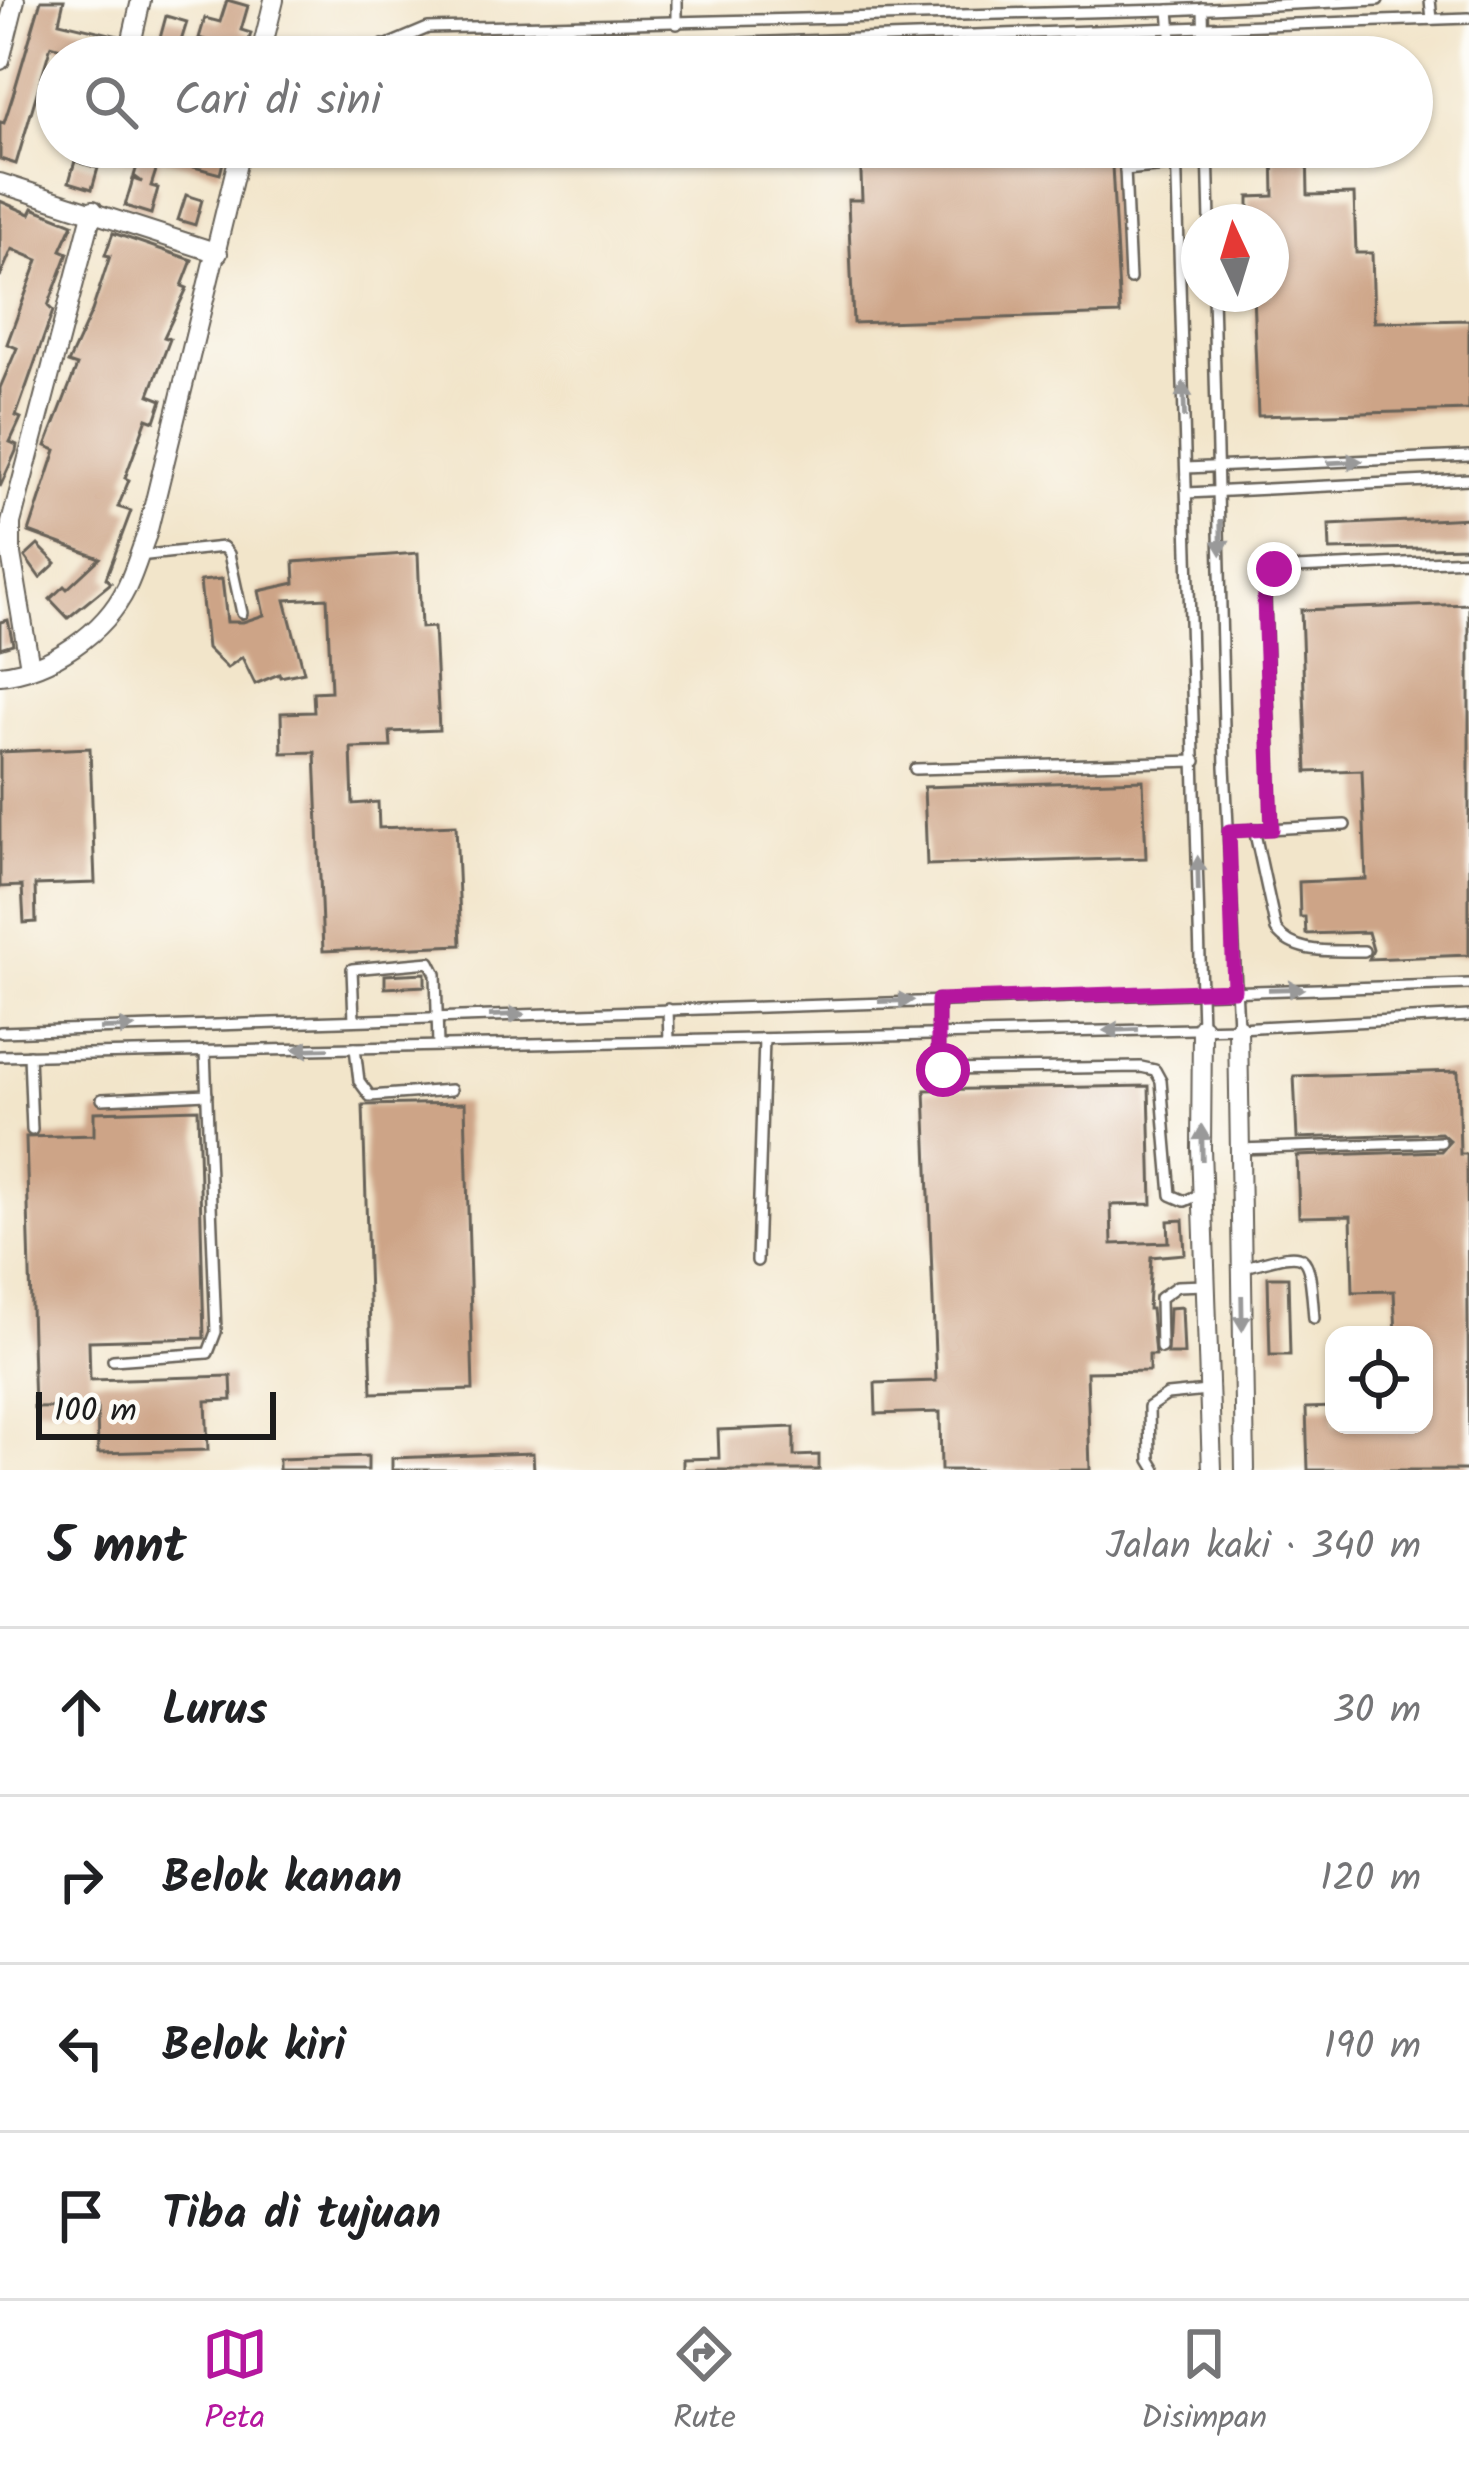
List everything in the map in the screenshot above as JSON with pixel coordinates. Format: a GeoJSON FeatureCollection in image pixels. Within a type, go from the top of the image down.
{"type":"FeatureCollection","features":[{"type":"Feature","properties":{"kind":"street"},"geometry":{"type":"LineString","coordinates":[[0,60],[15,0]]}},
{"type":"Feature","properties":{"kind":"street"},"geometry":{"type":"LineString","coordinates":[[133,36],[141,0]]}},
{"type":"Feature","properties":{"kind":"street"},"geometry":{"type":"LineString","coordinates":[[265,36],[274,0]]}},
{"type":"Feature","properties":{"kind":"street"},"geometry":{"type":"LineString","coordinates":[[0,674],[45,663],[85,638],[125,590],[138,556],[236,168]]}},
{"type":"Feature","properties":{"kind":"street"},"geometry":{"type":"LineString","coordinates":[[0,183],[218,253]]}},
{"type":"Feature","properties":{"kind":"street"},"geometry":{"type":"LineString","coordinates":[[30,668],[11,554],[11,523],[93,210]]}},
{"type":"Feature","properties":{"kind":"street"},"geometry":{"type":"LineString","coordinates":[[1202,1027],[1212,1470]]}},
{"type":"Feature","properties":{"kind":"street"},"geometry":{"type":"LineString","coordinates":[[1238,1028],[1245,1470]]}},
{"type":"Feature","properties":{"kind":"lane"},"geometry":{"type":"LineString","coordinates":[[677,0],[677,24]]}},
{"type":"Feature","properties":{"kind":"lane"},"geometry":{"type":"LineString","coordinates":[[407,36],[428,28],[677,24],[1146,5],[1169,10],[1378,0]]}},
{"type":"Feature","properties":{"kind":"lane"},"geometry":{"type":"LineString","coordinates":[[1430,0],[1432,20]]}},
{"type":"Feature","properties":{"kind":"lane"},"geometry":{"type":"LineString","coordinates":[[1203,8],[1203,36]]}},
{"type":"Feature","properties":{"kind":"lane"},"geometry":{"type":"LineString","coordinates":[[1169,10],[1172,36]]}},
{"type":"Feature","properties":{"kind":"lane"},"geometry":{"type":"LineString","coordinates":[[927,36],[1469,18]]}},
{"type":"Feature","properties":{"kind":"lane"},"geometry":{"type":"LineString","coordinates":[[1130,279],[1125,170],[1145,168]]}},
{"type":"Feature","properties":{"kind":"lane"},"geometry":{"type":"LineString","coordinates":[[1176,168],[1202,1027]]}},
{"type":"Feature","properties":{"kind":"lane"},"geometry":{"type":"LineString","coordinates":[[1209,168],[1210,204]]}},
{"type":"Feature","properties":{"kind":"lane"},"geometry":{"type":"LineString","coordinates":[[1214,312],[1238,1028]]}},
{"type":"Feature","properties":{"kind":"lane"},"geometry":{"type":"LineString","coordinates":[[1186,468],[1469,455]]}},
{"type":"Feature","properties":{"kind":"lane"},"geometry":{"type":"LineString","coordinates":[[1187,493],[1469,479]]}},
{"type":"Feature","properties":{"kind":"lane"},"geometry":{"type":"LineString","coordinates":[[138,556],[223,547],[229,554],[242,613]]}},
{"type":"Feature","properties":{"kind":"lane"},"geometry":{"type":"LineString","coordinates":[[1272,829],[1264,598],[1274,569],[1469,560]]}},
{"type":"Feature","properties":{"kind":"lane"},"geometry":{"type":"LineString","coordinates":[[915,769],[1196,761]]}},
{"type":"Feature","properties":{"kind":"lane"},"geometry":{"type":"LineString","coordinates":[[1229,831],[1345,826]]}},
{"type":"Feature","properties":{"kind":"lane"},"geometry":{"type":"LineString","coordinates":[[1254,830],[1276,929],[1285,942],[1300,948],[1364,951]]}},
{"type":"Feature","properties":{"kind":"lane"},"geometry":{"type":"LineString","coordinates":[[354,1020],[352,969],[430,962],[436,974],[438,1046]]}},
{"type":"Feature","properties":{"kind":"lane"},"geometry":{"type":"LineString","coordinates":[[0,1032],[1469,984]]}},
{"type":"Feature","properties":{"kind":"lane"},"geometry":{"type":"LineString","coordinates":[[938,1000],[938,1065],[943,1070],[1155,1070],[1161,1081],[1171,1196],[1185,1201],[1203,1193]]}},
{"type":"Feature","properties":{"kind":"lane"},"geometry":{"type":"LineString","coordinates":[[668,1009],[669,1041]]}},
{"type":"Feature","properties":{"kind":"lane"},"geometry":{"type":"LineString","coordinates":[[0,1056],[1238,1028],[1469,1016]]}},
{"type":"Feature","properties":{"kind":"lane"},"geometry":{"type":"LineString","coordinates":[[758,1261],[764,1039]]}},
{"type":"Feature","properties":{"kind":"lane"},"geometry":{"type":"LineString","coordinates":[[355,1048],[359,1082],[370,1096],[451,1090]]}},
{"type":"Feature","properties":{"kind":"lane"},"geometry":{"type":"LineString","coordinates":[[113,1360],[208,1353],[216,1331],[205,1052]]}},
{"type":"Feature","properties":{"kind":"lane"},"geometry":{"type":"LineString","coordinates":[[29,1055],[32,1130]]}},
{"type":"Feature","properties":{"kind":"lane"},"geometry":{"type":"LineString","coordinates":[[102,1099],[207,1094]]}},
{"type":"Feature","properties":{"kind":"lane"},"geometry":{"type":"LineString","coordinates":[[1238,1149],[1441,1142]]}},
{"type":"Feature","properties":{"kind":"lane"},"geometry":{"type":"LineString","coordinates":[[1241,1268],[1291,1254],[1303,1256],[1310,1263],[1314,1318]]}},
{"type":"Feature","properties":{"kind":"lane"},"geometry":{"type":"LineString","coordinates":[[1160,1348],[1160,1298],[1177,1286],[1206,1285]]}},
{"type":"Feature","properties":{"kind":"lane"},"geometry":{"type":"LineString","coordinates":[[1156,1470],[1150,1460],[1149,1407],[1167,1395],[1209,1391]]}},
{"type":"Feature","properties":{"kind":"building"},"geometry":{"type":"Polygon","coordinates":[[[41,0],[64,0],[59,22],[119,36],[36,36],[36,96],[16,164],[0,159],[0,122],[4,123],[41,0]]]}},
{"type":"Feature","properties":{"kind":"building"},"geometry":{"type":"Polygon","coordinates":[[[227,0],[248,6],[241,30],[250,36],[200,36],[205,18],[220,22],[227,0]]]}},
{"type":"Feature","properties":{"kind":"building"},"geometry":{"type":"Polygon","coordinates":[[[166,16],[187,22],[183,36],[161,36],[166,16]]]}},
{"type":"Feature","properties":{"kind":"building"},"geometry":{"type":"Polygon","coordinates":[[[73,168],[98,168],[92,189],[69,182],[73,168]]]}},
{"type":"Feature","properties":{"kind":"building"},"geometry":{"type":"Polygon","coordinates":[[[136,168],[157,168],[151,186],[158,188],[151,214],[125,206],[133,179],[142,182],[134,176],[136,168]]]}},
{"type":"Feature","properties":{"kind":"building"},"geometry":{"type":"Polygon","coordinates":[[[861,168],[1112,168],[1120,314],[853,323],[848,200],[862,200],[861,168]]]}},
{"type":"Feature","properties":{"kind":"building"},"geometry":{"type":"Polygon","coordinates":[[[1273,168],[1307,168],[1308,195],[1354,194],[1356,253],[1372,253],[1374,322],[1469,320],[1469,410],[1258,416],[1254,312],[1289,312],[1289,204],[1249,204],[1249,197],[1274,196],[1273,168]]]}},
{"type":"Feature","properties":{"kind":"building"},"geometry":{"type":"Polygon","coordinates":[[[186,195],[202,200],[195,225],[178,220],[186,195]]]}},
{"type":"Feature","properties":{"kind":"building"},"geometry":{"type":"Polygon","coordinates":[[[0,201],[73,224],[61,250],[68,253],[48,306],[53,311],[16,416],[21,418],[10,442],[17,445],[16,451],[0,487],[0,388],[17,348],[7,344],[38,260],[12,249],[0,277],[0,201]]]}},
{"type":"Feature","properties":{"kind":"building"},"geometry":{"type":"Polygon","coordinates":[[[113,233],[192,260],[182,286],[187,288],[164,337],[170,339],[149,395],[162,400],[155,421],[147,418],[125,478],[129,480],[118,507],[131,511],[106,578],[111,583],[68,618],[50,599],[100,558],[29,532],[56,450],[46,446],[77,366],[68,363],[92,311],[113,233]]]}},
{"type":"Feature","properties":{"kind":"building"},"geometry":{"type":"Polygon","coordinates":[[[1469,518],[1469,547],[1330,550],[1329,525],[1469,518]]]}},
{"type":"Feature","properties":{"kind":"building"},"geometry":{"type":"Polygon","coordinates":[[[38,545],[56,563],[40,578],[25,557],[38,545]]]}},
{"type":"Feature","properties":{"kind":"building"},"geometry":{"type":"Polygon","coordinates":[[[418,553],[421,628],[434,627],[439,730],[390,732],[391,747],[351,748],[353,804],[378,802],[379,828],[456,825],[461,945],[323,951],[315,752],[282,753],[281,713],[314,712],[313,692],[331,691],[327,598],[285,600],[304,672],[279,674],[255,684],[242,657],[227,668],[207,648],[200,581],[222,579],[227,622],[243,622],[264,615],[259,591],[295,583],[294,562],[418,553]]]}},
{"type":"Feature","properties":{"kind":"building"},"geometry":{"type":"Polygon","coordinates":[[[1469,604],[1469,955],[1369,959],[1373,950],[1368,932],[1306,934],[1305,917],[1300,917],[1299,882],[1366,879],[1362,770],[1307,772],[1301,610],[1469,604]]]}},
{"type":"Feature","properties":{"kind":"building"},"geometry":{"type":"Polygon","coordinates":[[[8,620],[13,644],[0,648],[0,622],[8,620]]]}},
{"type":"Feature","properties":{"kind":"building"},"geometry":{"type":"Polygon","coordinates":[[[90,748],[95,883],[35,885],[36,922],[24,923],[22,886],[0,887],[0,752],[90,748]]]}},
{"type":"Feature","properties":{"kind":"building"},"geometry":{"type":"Polygon","coordinates":[[[1143,780],[1146,858],[927,865],[924,787],[1143,780]]]}},
{"type":"Feature","properties":{"kind":"building"},"geometry":{"type":"Polygon","coordinates":[[[425,973],[425,986],[385,988],[385,975],[425,973]]]}},
{"type":"Feature","properties":{"kind":"building"},"geometry":{"type":"Polygon","coordinates":[[[1458,1071],[1460,1154],[1467,1154],[1469,1470],[1308,1470],[1306,1408],[1325,1407],[1325,1434],[1433,1434],[1433,1326],[1396,1326],[1394,1291],[1353,1292],[1351,1216],[1299,1217],[1297,1156],[1441,1151],[1450,1141],[1441,1133],[1297,1138],[1294,1076],[1458,1071]]]}},
{"type":"Feature","properties":{"kind":"building"},"geometry":{"type":"Polygon","coordinates":[[[1149,1086],[1152,1204],[1111,1205],[1112,1244],[1169,1242],[1168,1221],[1183,1220],[1185,1254],[1151,1257],[1148,1309],[1155,1355],[1149,1355],[1149,1371],[1087,1372],[1090,1470],[941,1470],[940,1412],[876,1414],[875,1383],[936,1381],[925,1090],[1149,1086]]]}},
{"type":"Feature","properties":{"kind":"building"},"geometry":{"type":"Polygon","coordinates":[[[465,1103],[473,1390],[372,1393],[363,1105],[465,1103]]]}},
{"type":"Feature","properties":{"kind":"building"},"geometry":{"type":"Polygon","coordinates":[[[198,1109],[204,1338],[89,1341],[90,1380],[231,1376],[232,1400],[206,1401],[208,1450],[98,1453],[97,1407],[34,1408],[26,1137],[94,1135],[94,1112],[198,1109]]]}},
{"type":"Feature","properties":{"kind":"building"},"geometry":{"type":"Polygon","coordinates":[[[1268,1277],[1288,1277],[1290,1355],[1270,1355],[1268,1277]]]}},
{"type":"Feature","properties":{"kind":"building"},"geometry":{"type":"Polygon","coordinates":[[[1182,1307],[1184,1354],[1167,1354],[1169,1308],[1182,1307]]]}},
{"type":"Feature","properties":{"kind":"building"},"geometry":{"type":"Polygon","coordinates":[[[794,1427],[794,1456],[819,1455],[819,1470],[683,1470],[683,1459],[719,1458],[718,1430],[794,1427]]]}},
{"type":"Feature","properties":{"kind":"building"},"geometry":{"type":"Polygon","coordinates":[[[533,1453],[534,1470],[392,1470],[392,1458],[533,1453]]]}},
{"type":"Feature","properties":{"kind":"building"},"geometry":{"type":"Polygon","coordinates":[[[368,1456],[368,1470],[279,1470],[279,1459],[368,1456]]]}},
{"type":"Feature","properties":{"kind":"route"},"geometry":{"type":"LineString","coordinates":[[943,1070],[938,1065],[938,1000],[1234,990],[1229,831],[1272,829],[1264,598],[1274,569]]}}]}
